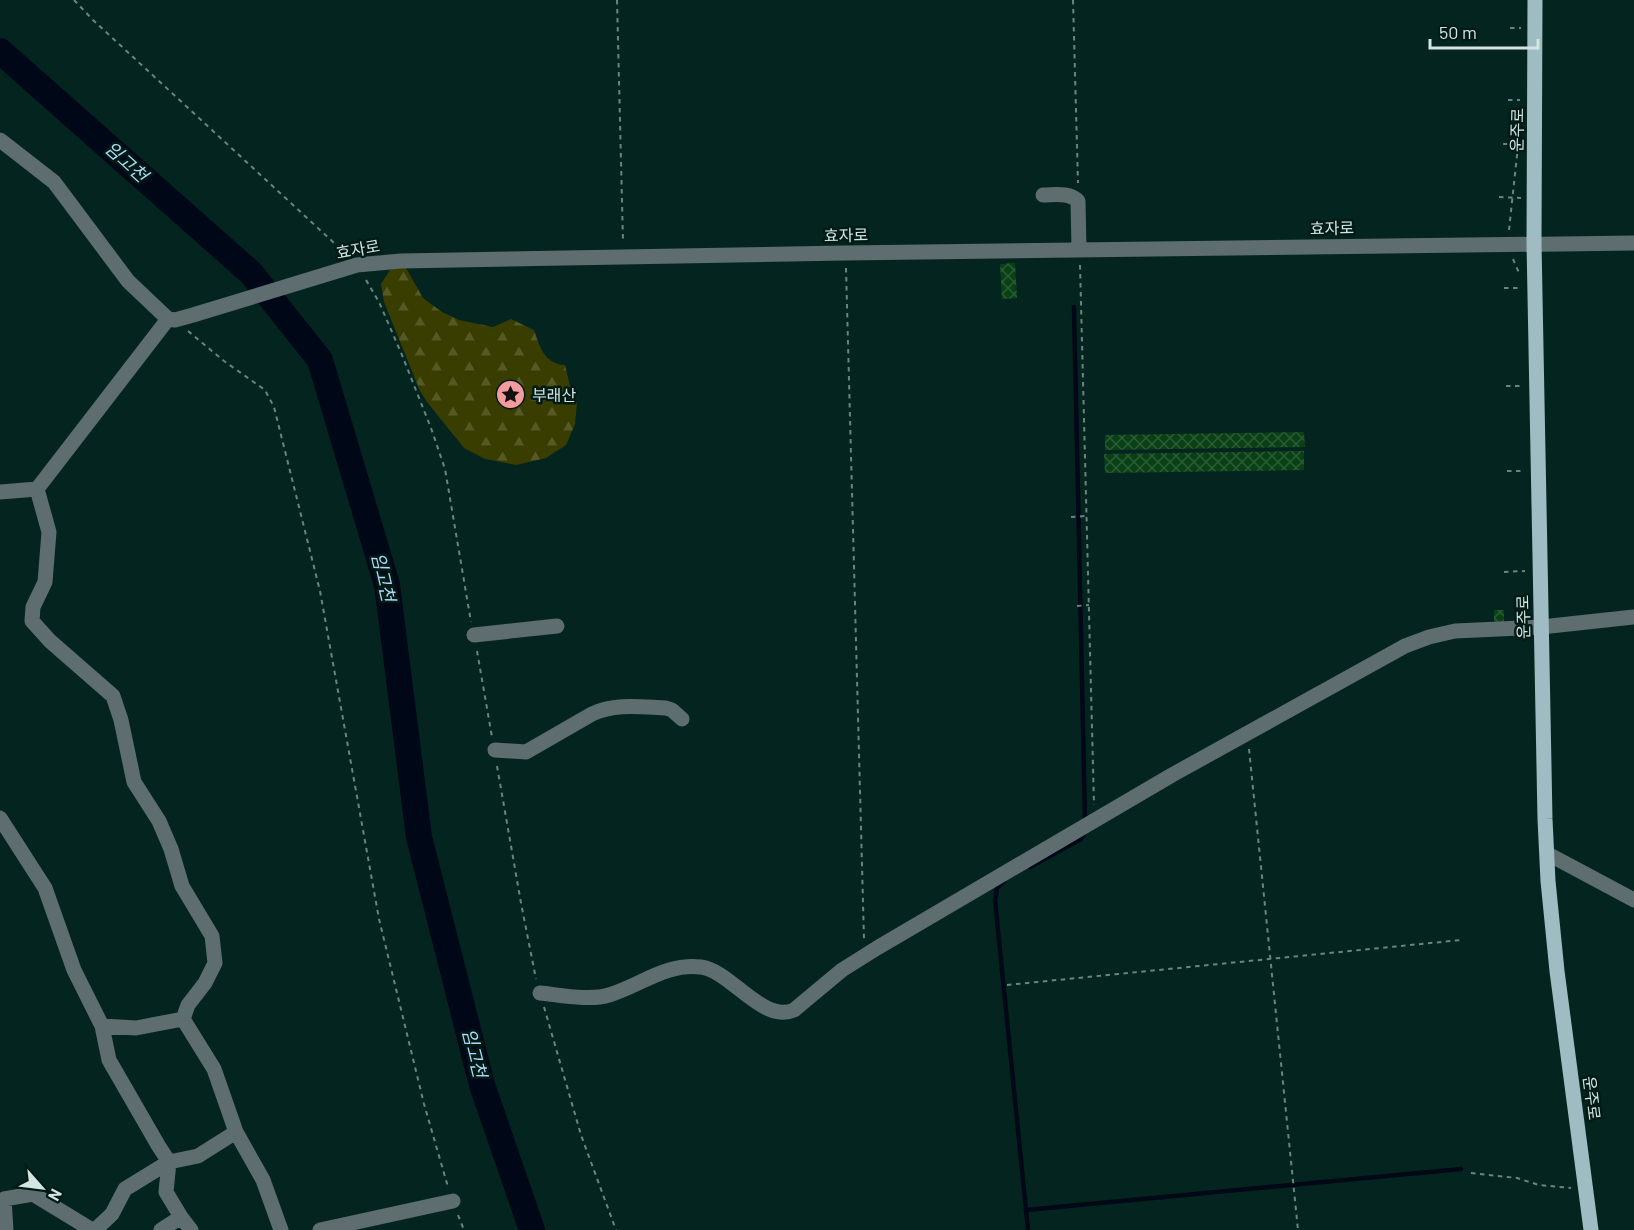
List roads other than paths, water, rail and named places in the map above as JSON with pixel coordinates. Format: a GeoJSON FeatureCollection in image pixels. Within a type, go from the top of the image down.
{"type":"FeatureCollection","features":[{"type":"Feature","properties":{"kind":"main road","name":"운주로"},"geometry":{"type":"LineString","coordinates":[[1535,0],[1534,243],[1545,819],[1548,881],[1557,971],[1591,1230]]}},
{"type":"Feature","properties":{"kind":"street"},"geometry":{"type":"LineString","coordinates":[[0,140],[54,182],[128,281],[171,319],[37,489],[0,492]]}},
{"type":"Feature","properties":{"kind":"street"},"geometry":{"type":"LineString","coordinates":[[1042,195],[1070,196],[1078,201],[1079,250]]}},
{"type":"Feature","properties":{"kind":"street","name":"효자로"},"geometry":{"type":"LineString","coordinates":[[171,319],[193,315],[351,266],[401,261],[1634,243]]}},
{"type":"Feature","properties":{"kind":"street"},"geometry":{"type":"LineString","coordinates":[[37,489],[50,532],[45,582],[33,607],[32,621],[50,641],[113,696],[121,720],[134,782],[159,821],[171,849],[182,886],[212,936],[215,963],[205,983],[188,1005],[183,1019]]}},
{"type":"Feature","properties":{"kind":"street"},"geometry":{"type":"LineString","coordinates":[[540,993],[601,997],[662,971],[694,966],[714,971],[770,1009],[788,1013],[842,970],[864,956],[1173,775],[1405,646],[1455,631],[1541,627],[1634,617]]}},
{"type":"Feature","properties":{"kind":"street"},"geometry":{"type":"LineString","coordinates":[[474,635],[557,626]]}},
{"type":"Feature","properties":{"kind":"street"},"geometry":{"type":"LineString","coordinates":[[495,750],[526,752],[592,714],[609,708],[622,706],[666,708],[682,719]]}},
{"type":"Feature","properties":{"kind":"street"},"geometry":{"type":"LineString","coordinates":[[0,818],[45,888],[74,970],[102,1026],[109,1060],[169,1162],[166,1192],[191,1230]]}},
{"type":"Feature","properties":{"kind":"street"},"geometry":{"type":"LineString","coordinates":[[1548,854],[1634,900]]}},
{"type":"Feature","properties":{"kind":"street"},"geometry":{"type":"LineString","coordinates":[[102,1026],[136,1028],[183,1019]]}},
{"type":"Feature","properties":{"kind":"street"},"geometry":{"type":"LineString","coordinates":[[183,1019],[214,1069],[236,1132],[263,1180],[281,1230]]}},
{"type":"Feature","properties":{"kind":"street"},"geometry":{"type":"LineString","coordinates":[[6,1230],[4,1198],[33,1194],[93,1230],[112,1214],[125,1189],[169,1162],[198,1156],[236,1132]]}},
{"type":"Feature","properties":{"kind":"street"},"geometry":{"type":"LineString","coordinates":[[320,1230],[453,1201]]}},
{"type":"Feature","properties":{"kind":"street"},"geometry":{"type":"LineString","coordinates":[[161,1230],[181,1217]]}},
{"type":"Feature","properties":{"kind":"waterway","name":"임고천"},"geometry":{"type":"LineString","coordinates":[[0,51],[251,273],[320,360],[387,585],[419,837],[482,1085],[532,1230]]}},
{"type":"Feature","properties":{"kind":"waterway"},"geometry":{"type":"LineString","coordinates":[[1074,307],[1085,821]]}},
{"type":"Feature","properties":{"kind":"waterway"},"geometry":{"type":"LineString","coordinates":[[1030,867],[1081,839],[1085,832]]}},
{"type":"Feature","properties":{"kind":"waterway"},"geometry":{"type":"LineString","coordinates":[[1004,881],[997,888],[995,900],[1028,1230]]}},
{"type":"Feature","properties":{"kind":"waterway"},"geometry":{"type":"LineString","coordinates":[[1026,1210],[1461,1169]]}},
{"type":"Feature","properties":{"kind":"place","name":"부래산"},"geometry":{"type":"Point","coordinates":[511,395]}}]}
